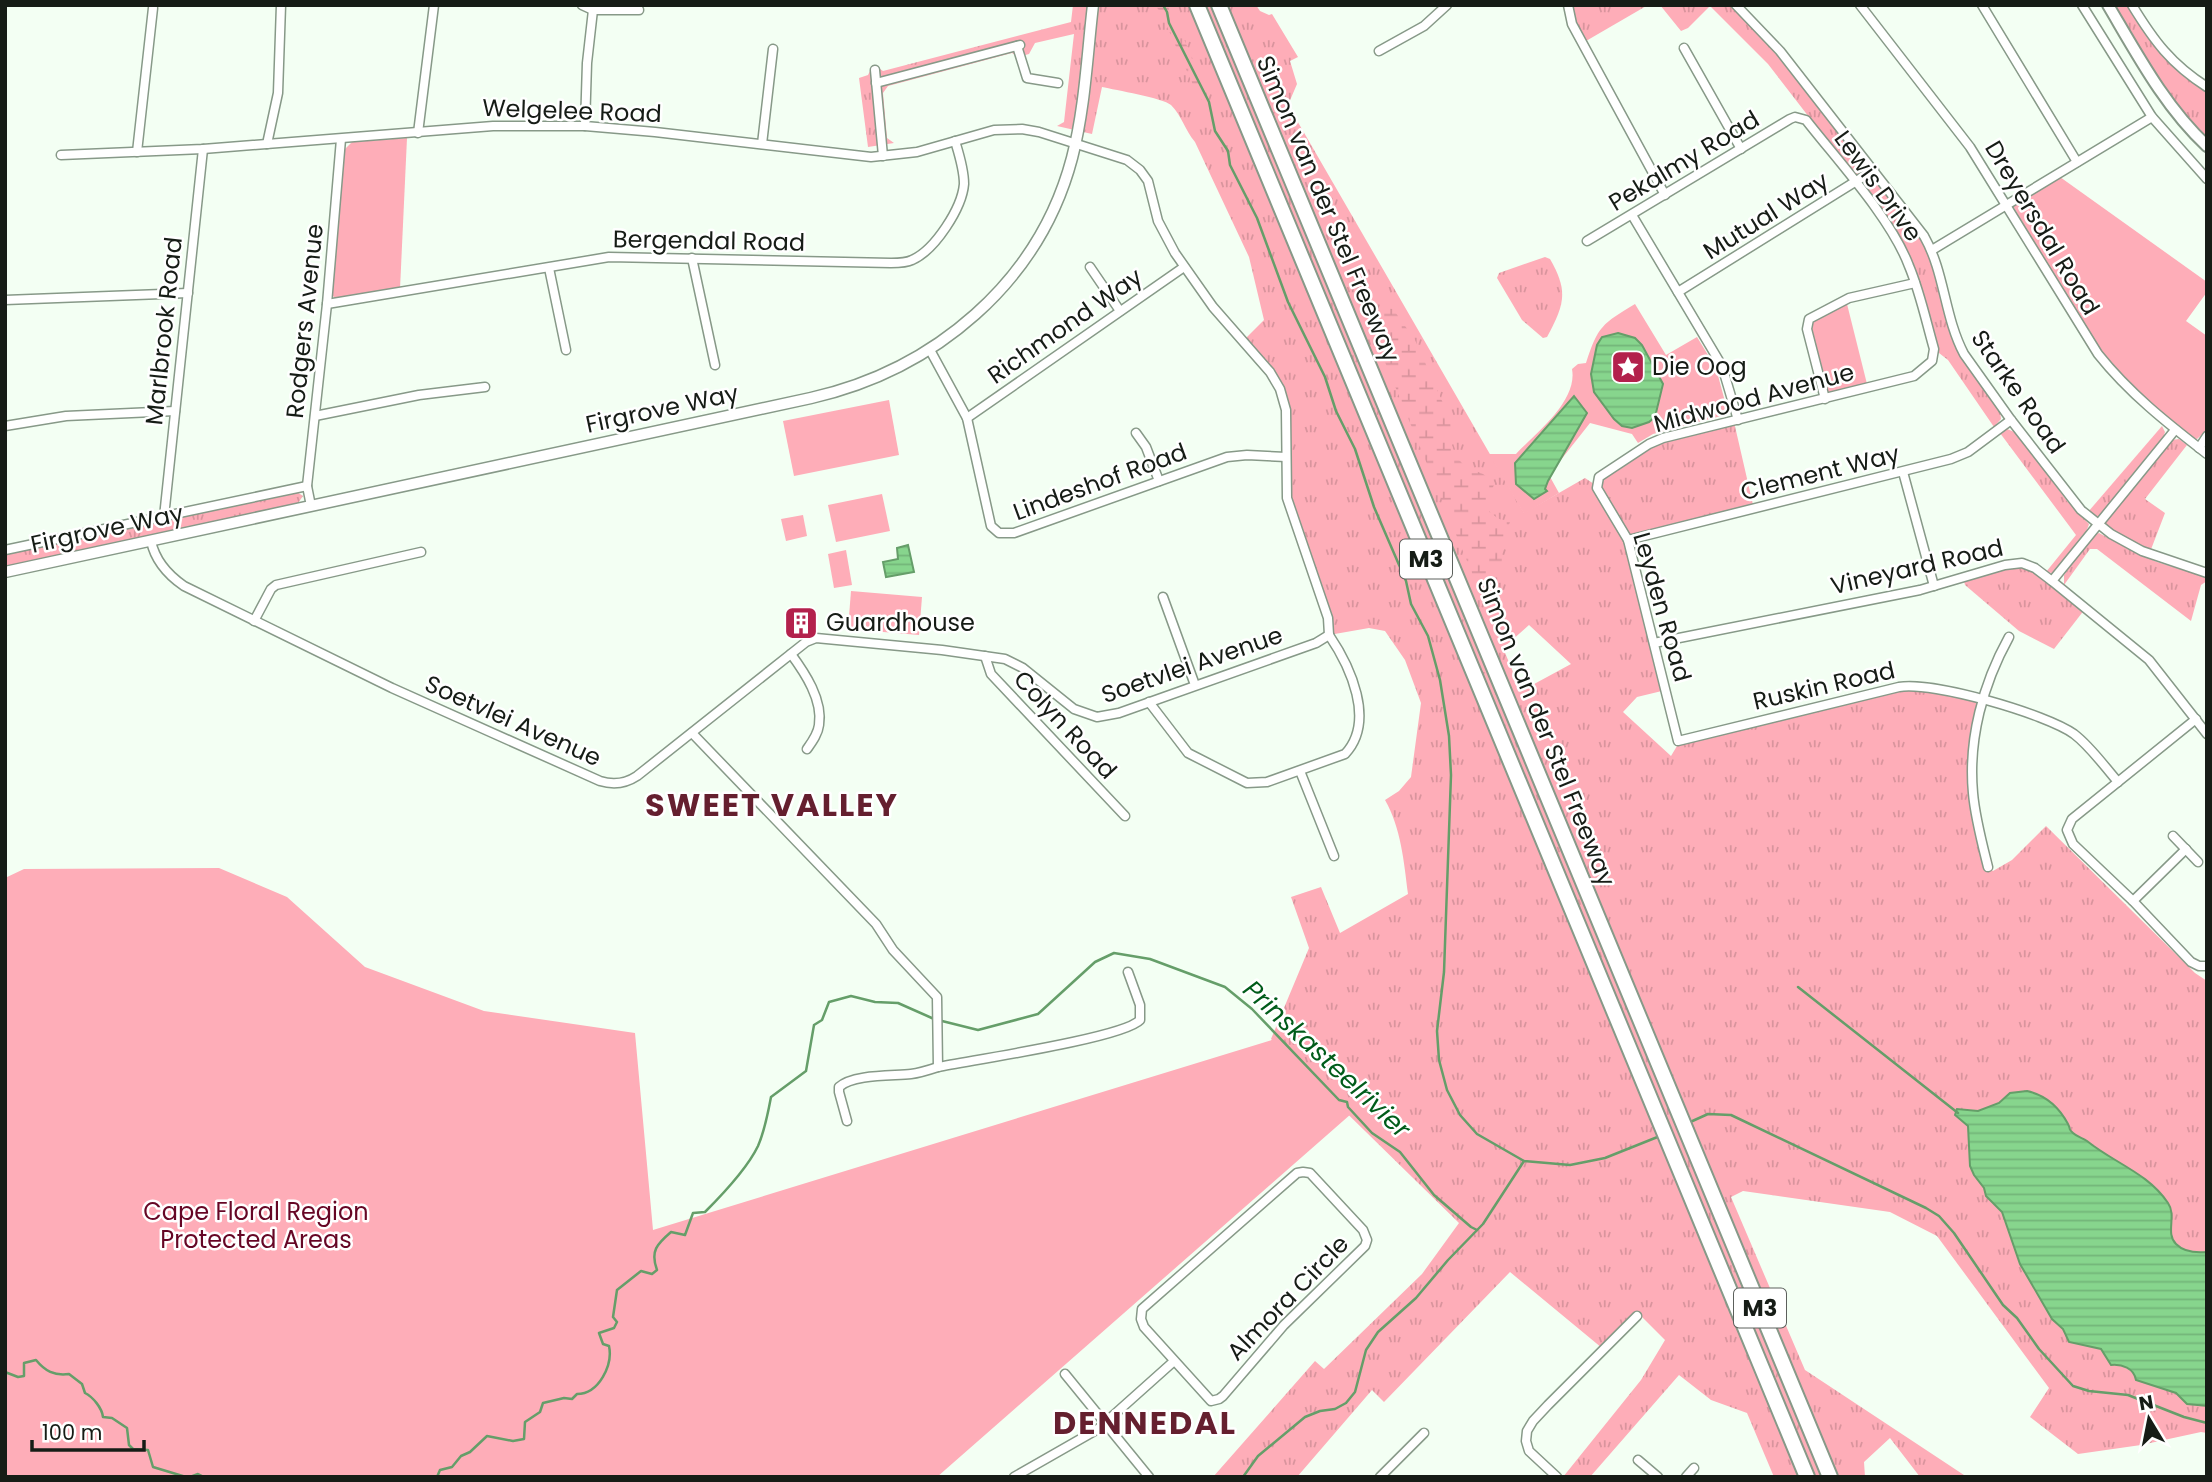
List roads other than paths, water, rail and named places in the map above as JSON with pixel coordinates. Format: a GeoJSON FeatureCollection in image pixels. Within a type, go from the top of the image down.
{"type":"FeatureCollection","features":[{"type":"Feature","properties":{"kind":"highway","name":"Simon van der Stel Freeway"},"geometry":{"type":"LineString","coordinates":[[1197,5],[1808,1477]]}},
{"type":"Feature","properties":{"kind":"highway","name":"Simon van der Stel Freeway"},"geometry":{"type":"LineString","coordinates":[[1219,5],[1830,1477]]}},
{"type":"Feature","properties":{"kind":"main road"},"geometry":{"type":"LineString","coordinates":[[2108,5],[2158,86],[2194,134],[2207,146]]}},
{"type":"Feature","properties":{"kind":"street"},"geometry":{"type":"LineString","coordinates":[[267,145],[278,93],[281,5]]}},
{"type":"Feature","properties":{"kind":"street"},"geometry":{"type":"LineString","coordinates":[[418,133],[434,5]]}},
{"type":"Feature","properties":{"kind":"street"},"geometry":{"type":"LineString","coordinates":[[582,5],[593,10],[639,10]]}},
{"type":"Feature","properties":{"kind":"street","name":"Firgrove Way"},"geometry":{"type":"LineString","coordinates":[[5,572],[831,394],[870,381],[930,350],[988,303],[1023,262],[1043,230],[1060,193],[1076,143],[1093,5]]}},
{"type":"Feature","properties":{"kind":"street"},"geometry":{"type":"LineString","coordinates":[[1379,51],[1424,26],[1447,5]]}},
{"type":"Feature","properties":{"kind":"street"},"geometry":{"type":"LineString","coordinates":[[1568,5],[1572,24],[1665,195]]}},
{"type":"Feature","properties":{"kind":"street","name":"Starke Road"},"geometry":{"type":"LineString","coordinates":[[1736,5],[1780,51],[1902,204],[1932,250],[1955,335],[1970,363],[2069,498],[2097,524],[2149,555],[2207,573]]}},
{"type":"Feature","properties":{"kind":"street","name":"Dreyersdal Road"},"geometry":{"type":"LineString","coordinates":[[1860,5],[1970,146],[2098,354],[2140,401],[2207,454]]}},
{"type":"Feature","properties":{"kind":"street"},"geometry":{"type":"LineString","coordinates":[[1982,5],[2077,162]]}},
{"type":"Feature","properties":{"kind":"street"},"geometry":{"type":"LineString","coordinates":[[2082,5],[2152,117],[2207,179]]}},
{"type":"Feature","properties":{"kind":"street"},"geometry":{"type":"LineString","coordinates":[[2133,5],[2158,46],[2173,62],[2207,87]]}},
{"type":"Feature","properties":{"kind":"street"},"geometry":{"type":"LineString","coordinates":[[137,152],[153,8]]}},
{"type":"Feature","properties":{"kind":"street"},"geometry":{"type":"LineString","coordinates":[[584,126],[593,10]]}},
{"type":"Feature","properties":{"kind":"street"},"geometry":{"type":"LineString","coordinates":[[876,83],[1019,46],[1027,78],[1058,83]]}},
{"type":"Feature","properties":{"kind":"street"},"geometry":{"type":"LineString","coordinates":[[1684,48],[1741,149]]}},
{"type":"Feature","properties":{"kind":"street"},"geometry":{"type":"LineString","coordinates":[[762,144],[773,49]]}},
{"type":"Feature","properties":{"kind":"street"},"geometry":{"type":"LineString","coordinates":[[875,70],[883,156]]}},
{"type":"Feature","properties":{"kind":"street"},"geometry":{"type":"LineString","coordinates":[[1932,250],[2152,117]]}},
{"type":"Feature","properties":{"kind":"street","name":"Pekalmy Road"},"geometry":{"type":"LineString","coordinates":[[1587,241],[1790,119],[1801,118]]}},
{"type":"Feature","properties":{"kind":"street","name":"Lewis Drive"},"geometry":{"type":"LineString","coordinates":[[1801,118],[1881,217],[1901,248],[1915,283]]}},
{"type":"Feature","properties":{"kind":"street","name":"Welgelee Road"},"geometry":{"type":"LineString","coordinates":[[61,155],[267,145],[493,125],[584,126],[871,157],[917,152],[994,130],[1022,129],[1076,143]]}},
{"type":"Feature","properties":{"kind":"street","name":"Rodgers Avenue"},"geometry":{"type":"LineString","coordinates":[[311,506],[307,486],[327,304],[341,139]]}},
{"type":"Feature","properties":{"kind":"street","name":"Bergendal Road"},"geometry":{"type":"LineString","coordinates":[[327,304],[609,257],[891,263],[915,259],[943,230],[961,200],[964,175],[954,141]]}},
{"type":"Feature","properties":{"kind":"street"},"geometry":{"type":"LineString","coordinates":[[1076,143],[1127,160],[1140,170],[1148,181],[1158,221],[1184,267],[1222,319],[1275,378],[1286,411],[1286,488],[1289,508],[1328,618],[1329,635],[1356,691],[1361,712],[1353,744],[1345,754],[1258,784],[1239,780],[1188,752],[1149,702]]}},
{"type":"Feature","properties":{"kind":"street","name":"Marlbrook Road"},"geometry":{"type":"LineString","coordinates":[[164,517],[203,149]]}},
{"type":"Feature","properties":{"kind":"street","name":"Mutual Way"},"geometry":{"type":"LineString","coordinates":[[1678,292],[1874,170]]}},
{"type":"Feature","properties":{"kind":"street"},"geometry":{"type":"LineString","coordinates":[[1632,215],[1722,366],[1738,420]]}},
{"type":"Feature","properties":{"kind":"street"},"geometry":{"type":"LineString","coordinates":[[692,258],[715,365]]}},
{"type":"Feature","properties":{"kind":"street"},"geometry":{"type":"LineString","coordinates":[[1090,267],[1120,311]]}},
{"type":"Feature","properties":{"kind":"street","name":"Richmond Way"},"geometry":{"type":"LineString","coordinates":[[967,418],[1184,267]]}},
{"type":"Feature","properties":{"kind":"street"},"geometry":{"type":"LineString","coordinates":[[549,268],[566,350]]}},
{"type":"Feature","properties":{"kind":"street"},"geometry":{"type":"LineString","coordinates":[[1825,399],[1807,329],[1809,319],[1849,298],[1915,283]]}},
{"type":"Feature","properties":{"kind":"street","name":"Midwood Avenue"},"geometry":{"type":"LineString","coordinates":[[1597,486],[1601,475],[1658,440],[1908,379],[1928,367],[1934,349],[1915,283]]}},
{"type":"Feature","properties":{"kind":"street"},"geometry":{"type":"LineString","coordinates":[[5,300],[188,293]]}},
{"type":"Feature","properties":{"kind":"street","name":"Lindeshof Road"},"geometry":{"type":"LineString","coordinates":[[930,350],[967,418],[991,526],[999,533],[1014,533],[1234,456],[1286,457]]}},
{"type":"Feature","properties":{"kind":"street"},"geometry":{"type":"LineString","coordinates":[[315,416],[419,396],[485,387]]}},
{"type":"Feature","properties":{"kind":"street"},"geometry":{"type":"LineString","coordinates":[[5,426],[66,416],[175,411]]}},
{"type":"Feature","properties":{"kind":"street","name":"Clement Way"},"geometry":{"type":"LineString","coordinates":[[1628,540],[1960,456],[2011,420]]}},
{"type":"Feature","properties":{"kind":"street"},"geometry":{"type":"LineString","coordinates":[[2052,581],[2175,430]]}},
{"type":"Feature","properties":{"kind":"street"},"geometry":{"type":"LineString","coordinates":[[1136,433],[1146,447],[1159,481]]}},
{"type":"Feature","properties":{"kind":"street"},"geometry":{"type":"LineString","coordinates":[[2199,448],[2207,436]]}},
{"type":"Feature","properties":{"kind":"street"},"geometry":{"type":"LineString","coordinates":[[1903,472],[1934,586]]}},
{"type":"Feature","properties":{"kind":"street"},"geometry":{"type":"LineString","coordinates":[[5,550],[307,486]]}},
{"type":"Feature","properties":{"kind":"street","name":"Leyden Road"},"geometry":{"type":"LineString","coordinates":[[1597,486],[1628,540],[1677,739],[1680,741]]}},
{"type":"Feature","properties":{"kind":"street","name":"Soetvlei Avenue"},"geometry":{"type":"LineString","coordinates":[[150,541],[153,551],[172,578],[254,621],[449,715],[608,783],[631,780],[810,640],[825,638],[1005,659],[1023,668],[1074,709],[1097,717],[1149,702],[1316,643],[1329,635]]}},
{"type":"Feature","properties":{"kind":"street"},"geometry":{"type":"LineString","coordinates":[[254,621],[275,585],[421,551]]}},
{"type":"Feature","properties":{"kind":"street","name":"Vineyard Road"},"geometry":{"type":"LineString","coordinates":[[1654,643],[1934,586],[2018,562],[2035,568],[2149,660],[2207,734]]}},
{"type":"Feature","properties":{"kind":"street"},"geometry":{"type":"LineString","coordinates":[[1163,597],[1195,685]]}},
{"type":"Feature","properties":{"kind":"street"},"geometry":{"type":"LineString","coordinates":[[1988,867],[1974,799],[1975,739],[1987,683],[2009,637]]}},
{"type":"Feature","properties":{"kind":"street"},"geometry":{"type":"LineString","coordinates":[[791,654],[806,675],[820,716],[819,728],[807,749]]}},
{"type":"Feature","properties":{"kind":"street","name":"Colyn Road"},"geometry":{"type":"LineString","coordinates":[[985,656],[991,674],[1125,816]]}},
{"type":"Feature","properties":{"kind":"street","name":"Ruskin Road"},"geometry":{"type":"LineString","coordinates":[[1680,741],[1909,685],[1926,686],[2051,721],[2087,746],[2118,782]]}},
{"type":"Feature","properties":{"kind":"street"},"geometry":{"type":"LineString","coordinates":[[2196,719],[2069,822],[2067,834],[2073,844],[2193,963],[2204,966]]}},
{"type":"Feature","properties":{"kind":"street"},"geometry":{"type":"LineString","coordinates":[[692,733],[876,924],[893,950],[934,991],[939,1005],[938,1067]]}},
{"type":"Feature","properties":{"kind":"street"},"geometry":{"type":"LineString","coordinates":[[1300,771],[1334,856]]}},
{"type":"Feature","properties":{"kind":"street"},"geometry":{"type":"LineString","coordinates":[[2173,836],[2198,862]]}},
{"type":"Feature","properties":{"kind":"street"},"geometry":{"type":"LineString","coordinates":[[2133,901],[2186,849]]}},
{"type":"Feature","properties":{"kind":"street"},"geometry":{"type":"LineString","coordinates":[[847,1121],[839,1092],[839,1087],[844,1083],[872,1077],[912,1074],[1076,1041],[1132,1026],[1140,1020],[1142,1012],[1128,972]]}},
{"type":"Feature","properties":{"kind":"street","name":"Almora Circle"},"geometry":{"type":"LineString","coordinates":[[1297,1173],[1310,1174],[1363,1230],[1367,1240],[1365,1246],[1284,1325],[1219,1399],[1206,1399],[1173,1362],[1142,1322],[1140,1314],[1144,1305],[1297,1173]]}},
{"type":"Feature","properties":{"kind":"street"},"geometry":{"type":"LineString","coordinates":[[1557,1477],[1529,1451],[1527,1432],[1548,1405],[1637,1316]]}},
{"type":"Feature","properties":{"kind":"street"},"geometry":{"type":"LineString","coordinates":[[1014,1477],[1105,1424],[1173,1362]]}},
{"type":"Feature","properties":{"kind":"street"},"geometry":{"type":"LineString","coordinates":[[1065,1374],[1149,1477]]}},
{"type":"Feature","properties":{"kind":"street"},"geometry":{"type":"LineString","coordinates":[[1380,1477],[1424,1433]]}},
{"type":"Feature","properties":{"kind":"street"},"geometry":{"type":"LineString","coordinates":[[1639,1460],[1658,1477]]}},
{"type":"Feature","properties":{"kind":"street"},"geometry":{"type":"LineString","coordinates":[[1686,1477],[1694,1468]]}},
{"type":"Feature","properties":{"kind":"waterway"},"geometry":{"type":"LineString","coordinates":[[1163,5],[1169,23],[1209,102],[1215,131],[1228,151],[1230,165],[1257,218],[1288,302],[1325,377],[1336,411],[1355,449],[1374,507],[1406,581],[1411,604],[1428,636],[1440,680],[1449,736],[1451,775],[1444,972],[1437,1031],[1439,1060],[1447,1090],[1460,1115],[1477,1134],[1524,1161],[1570,1165],[1605,1158],[1660,1136]]}},
{"type":"Feature","properties":{"kind":"waterway","name":"Prinskasteelrivier"},"geometry":{"type":"LineString","coordinates":[[942,1021],[978,1030],[1038,1014],[1095,962],[1114,953],[1150,959],[1225,987],[1252,1009],[1339,1100],[1347,1102],[1348,1107],[1372,1133],[1400,1152],[1434,1195],[1477,1230]]}},
{"type":"Feature","properties":{"kind":"waterway"},"geometry":{"type":"LineString","coordinates":[[1798,987],[1958,1113]]}},
{"type":"Feature","properties":{"kind":"waterway","name":"Prinskasteelrivier"},"geometry":{"type":"LineString","coordinates":[[437,1477],[440,1470],[452,1467],[461,1456],[470,1452],[487,1436],[513,1441],[524,1439],[525,1422],[540,1412],[543,1403],[572,1399],[598,1384],[606,1370],[610,1354],[609,1346],[603,1344],[599,1333],[614,1328],[617,1322],[613,1317],[617,1290],[641,1271],[652,1274],[657,1270],[654,1258],[656,1248],[662,1240],[671,1232],[685,1235],[693,1213],[705,1212],[748,1163],[760,1140],[771,1097],[806,1071],[814,1025],[822,1020],[829,1002],[851,996],[875,1002],[898,1003],[934,1019]]}},
{"type":"Feature","properties":{"kind":"waterway"},"geometry":{"type":"LineString","coordinates":[[1688,1123],[1708,1114],[1731,1115],[1926,1208],[1939,1216],[1954,1233],[2003,1305],[2073,1386],[2089,1391],[2128,1395],[2207,1423]]}},
{"type":"Feature","properties":{"kind":"waterway"},"geometry":{"type":"LineString","coordinates":[[1243,1477],[1258,1456],[1305,1417],[1335,1409],[1346,1403],[1355,1392],[1366,1350],[1378,1332],[1416,1298],[1483,1224],[1524,1161]]}},
{"type":"Feature","properties":{"kind":"waterway","name":"Prinskasteelrivier"},"geometry":{"type":"LineString","coordinates":[[5,1372],[18,1377],[24,1376],[24,1363],[36,1360],[50,1372],[69,1374],[82,1384],[85,1393],[97,1403],[103,1417],[112,1418],[127,1428],[129,1445],[133,1449],[148,1450],[153,1467],[186,1477]]}},
{"type":"Feature","properties":{"kind":"waterway","name":"Prinskasteelrivier"},"geometry":{"type":"LineString","coordinates":[[190,1477],[198,1474],[204,1477]]}},
{"type":"Feature","properties":{"kind":"place","name":"Die Oog"},"geometry":{"type":"Point","coordinates":[1628,367]}},
{"type":"Feature","properties":{"kind":"place","name":"Guardhouse"},"geometry":{"type":"Point","coordinates":[801,623]}},
{"type":"Feature","properties":{"kind":"district","name":"SWEET VALLEY"},"geometry":{"type":"Point","coordinates":[772,805]}},
{"type":"Feature","properties":{"kind":"district","name":"DENNEDAL"},"geometry":{"type":"Point","coordinates":[1145,1423]}},
{"type":"Feature","properties":{"kind":"park label","name":"Cape Floral Region Protected Areas"},"geometry":{"type":"Point","coordinates":[256,1226]}}]}
